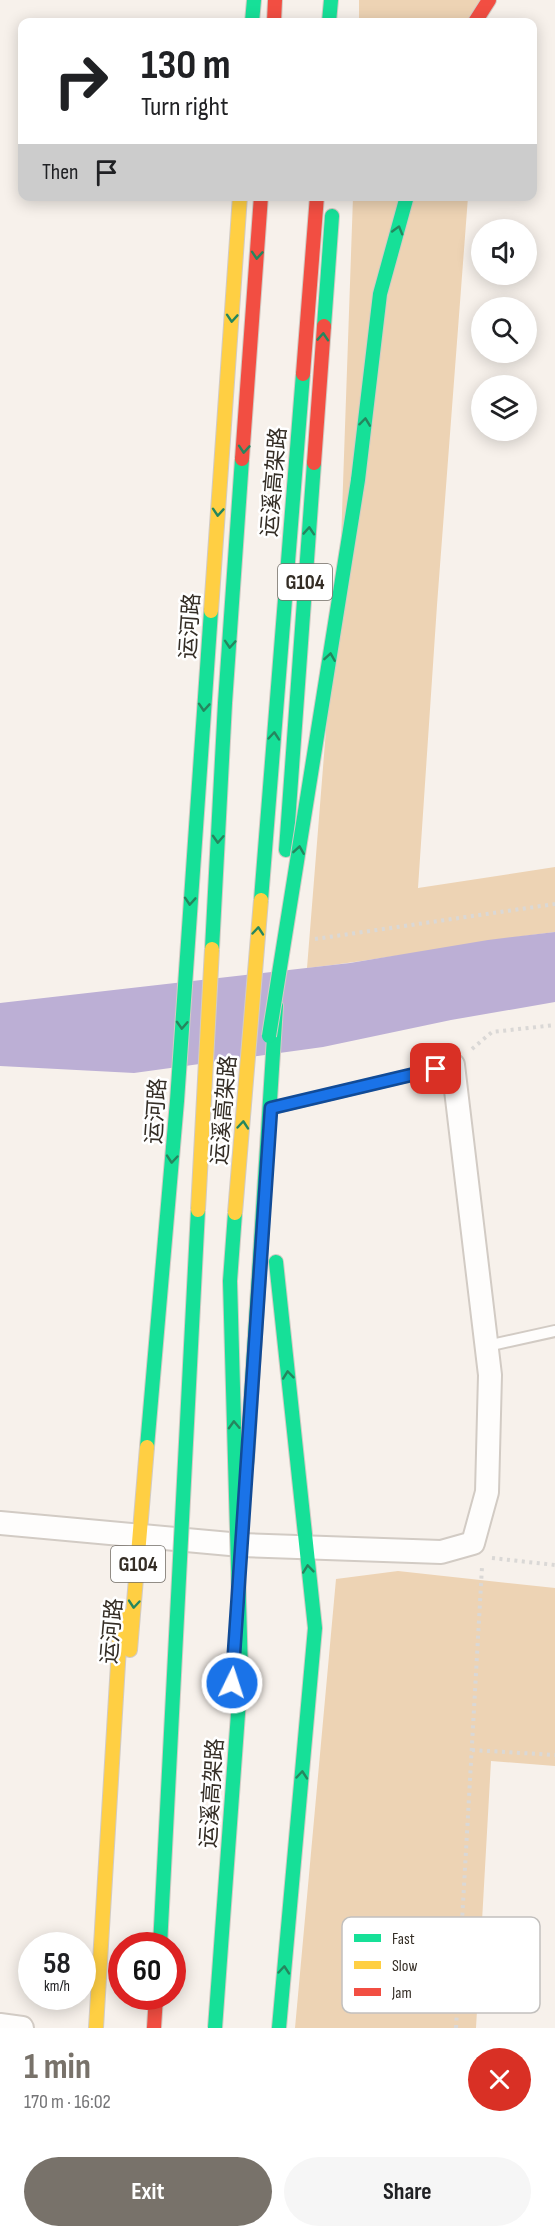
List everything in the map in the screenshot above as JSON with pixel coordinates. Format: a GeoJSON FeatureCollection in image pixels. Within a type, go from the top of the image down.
{"type":"FeatureCollection","features":[{"type":"Feature","properties":{"kind":"main road"},"geometry":{"type":"LineString","coordinates":[[252,18],[254,0]]}},
{"type":"Feature","properties":{"kind":"main road"},"geometry":{"type":"LineString","coordinates":[[274,18],[275,0]]}},
{"type":"Feature","properties":{"kind":"main road"},"geometry":{"type":"LineString","coordinates":[[329,18],[331,0]]}},
{"type":"Feature","properties":{"kind":"main road"},"geometry":{"type":"LineString","coordinates":[[478,18],[489,0]]}},
{"type":"Feature","properties":{"kind":"main road","name":"运河路"},"geometry":{"type":"LineString","coordinates":[[97,2028],[135,1536],[177,1101],[240,201]]}},
{"type":"Feature","properties":{"kind":"main road","name":"运溪高架路"},"geometry":{"type":"LineString","coordinates":[[161,1932],[225,703],[261,201]]}},
{"type":"Feature","properties":{"kind":"main road","name":"运溪高架路"},"geometry":{"type":"LineString","coordinates":[[215,2028],[241,1673],[230,1281],[316,201]]}},
{"type":"Feature","properties":{"kind":"main road","name":"G104"},"geometry":{"type":"LineString","coordinates":[[207,2028],[267,1174],[279,944],[333,201]]}},
{"type":"Feature","properties":{"kind":"main road"},"geometry":{"type":"LineString","coordinates":[[230,1281],[358,480],[380,294],[406,201]]}},
{"type":"Feature","properties":{"kind":"main road"},"geometry":{"type":"LineString","coordinates":[[267,1174],[315,1628],[279,2028]]}},
{"type":"Feature","properties":{"kind":"main road"},"geometry":{"type":"LineString","coordinates":[[97,2028],[121,1614],[135,1536]]}},
{"type":"Feature","properties":{"kind":"main road"},"geometry":{"type":"LineString","coordinates":[[154,2028],[155,2010]]}},
{"type":"Feature","properties":{"kind":"street"},"geometry":{"type":"LineString","coordinates":[[0,1523],[241,1545],[306,1548],[441,1552],[473,1542],[487,1492],[490,1375],[453,1065]]}},
{"type":"Feature","properties":{"kind":"street"},"geometry":{"type":"LineString","coordinates":[[0,2025],[22,2028]]}},
{"type":"Feature","properties":{"kind":"lane"},"geometry":{"type":"LineString","coordinates":[[271,1108],[453,1065]]}},
{"type":"Feature","properties":{"kind":"lane"},"geometry":{"type":"LineString","coordinates":[[487,1346],[555,1330]]}},
{"type":"Feature","properties":{"kind":"path"},"geometry":{"type":"LineString","coordinates":[[279,944],[555,904]]}},
{"type":"Feature","properties":{"kind":"path"},"geometry":{"type":"LineString","coordinates":[[453,1065],[492,1032],[555,1025]]}},
{"type":"Feature","properties":{"kind":"path"},"geometry":{"type":"LineString","coordinates":[[462,1917],[483,1557],[555,1565]]}},
{"type":"Feature","properties":{"kind":"path"},"geometry":{"type":"LineString","coordinates":[[472,1750],[555,1755]]}},
{"type":"Feature","properties":{"kind":"path"},"geometry":{"type":"LineString","coordinates":[[456,2028],[457,2013]]}},
{"type":"Feature","properties":{"kind":"shaded area"},"geometry":{"type":"Polygon","coordinates":[[[359,0],[483,0],[481,18],[359,18],[359,0]]]}},
{"type":"Feature","properties":{"kind":"shaded area"},"geometry":{"type":"Polygon","coordinates":[[[353,201],[468,201],[418,888],[555,867],[555,932],[307,968],[341,542],[353,201]]]}},
{"type":"Feature","properties":{"kind":"shaded area"},"geometry":{"type":"Polygon","coordinates":[[[555,932],[555,1002],[451,1020],[323,1047],[134,1073],[0,1066],[0,1003],[350,963],[488,940],[555,932]]]}},
{"type":"Feature","properties":{"kind":"shaded area"},"geometry":{"type":"Polygon","coordinates":[[[398,1571],[555,1588],[555,1766],[491,1761],[482,1917],[342,1917],[342,2013],[477,2013],[476,2028],[295,2028],[336,1579],[398,1571]]]}},
{"type":"Feature","properties":{"kind":"traffic: fast"},"geometry":{"type":"LineString","coordinates":[[252,18],[254,0]]}},
{"type":"Feature","properties":{"kind":"traffic: fast"},"geometry":{"type":"LineString","coordinates":[[329,18],[331,0]]}},
{"type":"Feature","properties":{"kind":"traffic: fast"},"geometry":{"type":"LineString","coordinates":[[358,480],[380,294],[406,201]]}},
{"type":"Feature","properties":{"kind":"traffic: fast"},"geometry":{"type":"LineString","coordinates":[[324,326],[332,216]]}},
{"type":"Feature","properties":{"kind":"traffic: fast"},"geometry":{"type":"LineString","coordinates":[[261,900],[303,374]]}},
{"type":"Feature","properties":{"kind":"traffic: fast"},"geometry":{"type":"LineString","coordinates":[[212,949],[225,703],[242,459]]}},
{"type":"Feature","properties":{"kind":"traffic: fast"},"geometry":{"type":"LineString","coordinates":[[286,850],[314,463]]}},
{"type":"Feature","properties":{"kind":"traffic: fast"},"geometry":{"type":"LineString","coordinates":[[269,1036],[358,480]]}},
{"type":"Feature","properties":{"kind":"traffic: fast"},"geometry":{"type":"LineString","coordinates":[[147,1447],[177,1101],[211,611]]}},
{"type":"Feature","properties":{"kind":"traffic: fast"},"geometry":{"type":"LineString","coordinates":[[247,1461],[276,1006]]}},
{"type":"Feature","properties":{"kind":"traffic: fast"},"geometry":{"type":"LineString","coordinates":[[161,1932],[198,1210]]}},
{"type":"Feature","properties":{"kind":"traffic: fast"},"geometry":{"type":"LineString","coordinates":[[215,2028],[241,1673],[230,1281],[235,1213]]}},
{"type":"Feature","properties":{"kind":"traffic: fast"},"geometry":{"type":"LineString","coordinates":[[276,1262],[315,1628]]}},
{"type":"Feature","properties":{"kind":"traffic: fast"},"geometry":{"type":"LineString","coordinates":[[279,2028],[315,1628]]}},
{"type":"Feature","properties":{"kind":"traffic: slow"},"geometry":{"type":"LineString","coordinates":[[211,611],[240,201]]}},
{"type":"Feature","properties":{"kind":"traffic: slow"},"geometry":{"type":"LineString","coordinates":[[235,1213],[261,900]]}},
{"type":"Feature","properties":{"kind":"traffic: slow"},"geometry":{"type":"LineString","coordinates":[[198,1210],[212,949]]}},
{"type":"Feature","properties":{"kind":"traffic: slow"},"geometry":{"type":"LineString","coordinates":[[130,1650],[147,1447]]}},
{"type":"Feature","properties":{"kind":"traffic: slow"},"geometry":{"type":"LineString","coordinates":[[96,2028],[121,1614]]}},
{"type":"Feature","properties":{"kind":"traffic: jam"},"geometry":{"type":"LineString","coordinates":[[274,18],[275,0]]}},
{"type":"Feature","properties":{"kind":"traffic: jam"},"geometry":{"type":"LineString","coordinates":[[478,18],[489,0]]}},
{"type":"Feature","properties":{"kind":"traffic: jam"},"geometry":{"type":"LineString","coordinates":[[242,459],[261,201]]}},
{"type":"Feature","properties":{"kind":"traffic: jam"},"geometry":{"type":"LineString","coordinates":[[303,374],[317,201]]}},
{"type":"Feature","properties":{"kind":"traffic: jam"},"geometry":{"type":"LineString","coordinates":[[314,463],[324,326]]}},
{"type":"Feature","properties":{"kind":"traffic: jam"},"geometry":{"type":"LineString","coordinates":[[154,2028],[155,2010]]}},
{"type":"Feature","properties":{"kind":"route"},"geometry":{"type":"LineString","coordinates":[[232,1683],[271,1108],[436,1069]]}}]}
